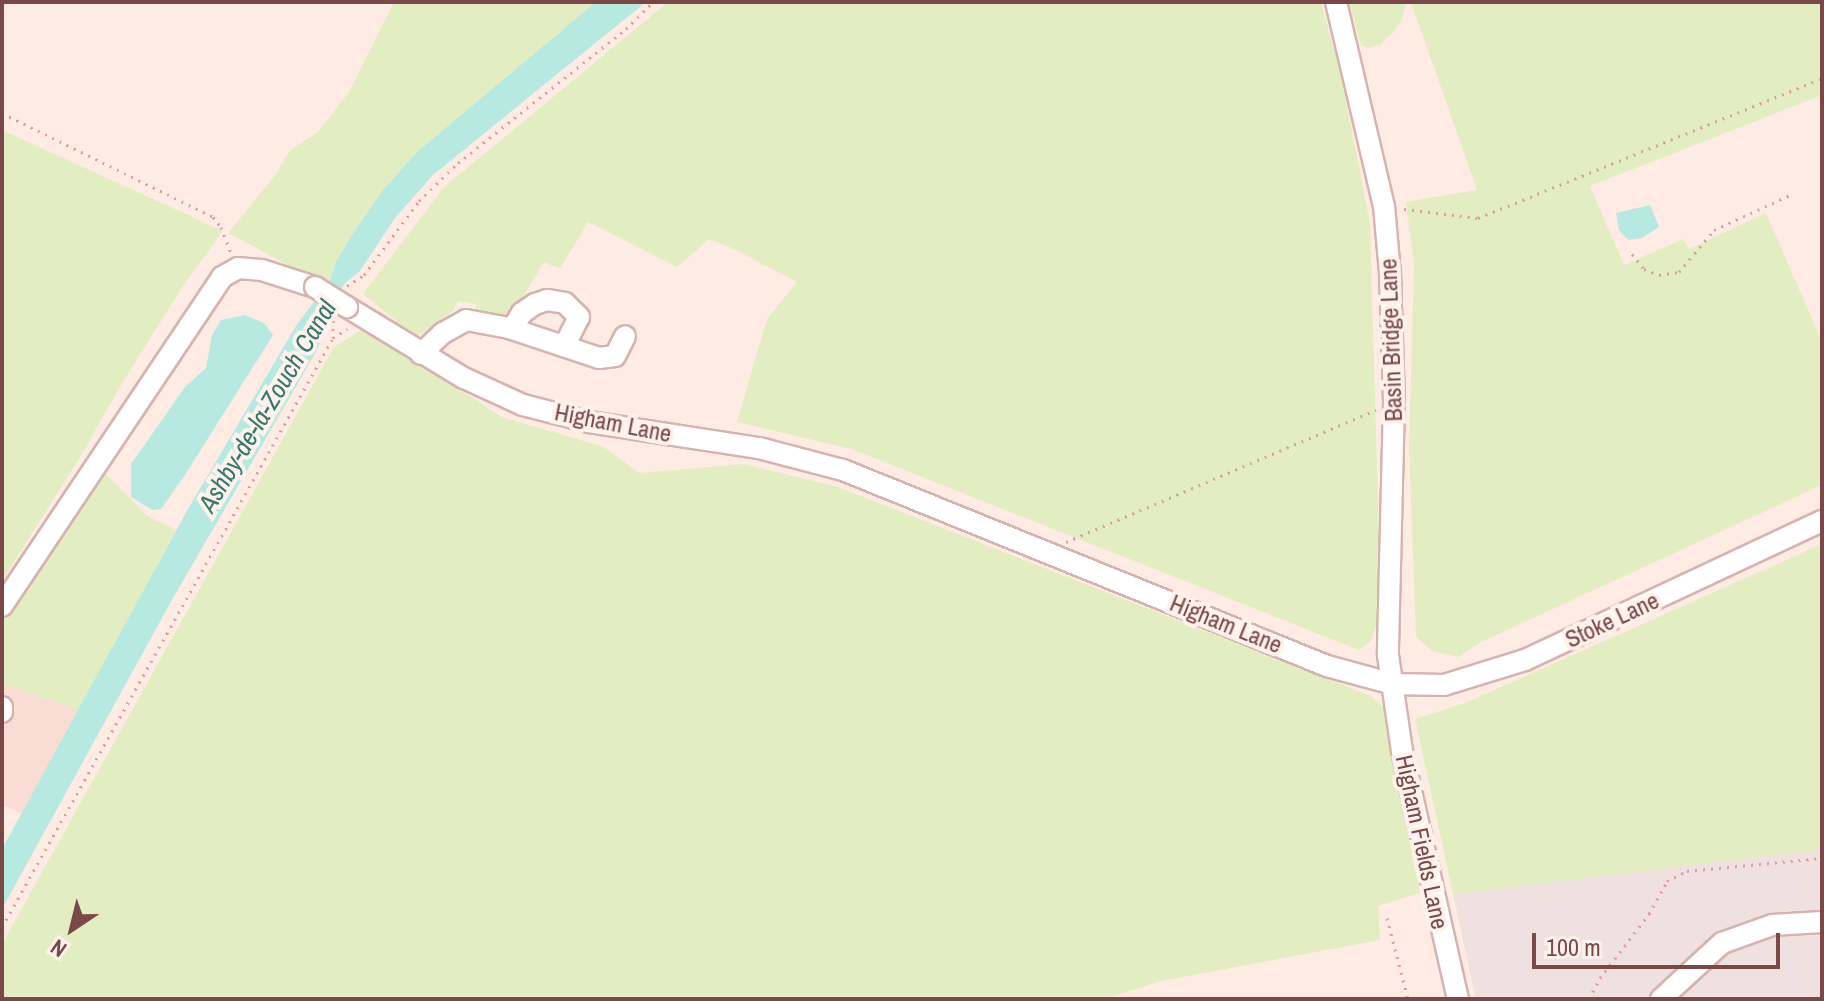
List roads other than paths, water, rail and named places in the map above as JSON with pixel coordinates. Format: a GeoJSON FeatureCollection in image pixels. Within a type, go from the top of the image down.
{"type":"FeatureCollection","features":[{"type":"Feature","properties":{"kind":"street","name":"Basin Bridge Lane"},"geometry":{"type":"LineString","coordinates":[[1336,2],[1384,206],[1394,402],[1388,655],[1393,684]]}},
{"type":"Feature","properties":{"kind":"street","name":"Higham Lane"},"geometry":{"type":"LineString","coordinates":[[2,606],[210,293],[222,277],[238,268],[283,274],[315,287],[421,354],[523,405],[617,426],[759,448],[843,470],[1327,666],[1393,684]]}},
{"type":"Feature","properties":{"kind":"street"},"geometry":{"type":"LineString","coordinates":[[512,329],[522,313],[535,304],[547,300],[565,303],[579,317],[564,346]]}},
{"type":"Feature","properties":{"kind":"street"},"geometry":{"type":"LineString","coordinates":[[421,354],[453,325],[466,320],[512,329],[608,358],[619,351],[625,336]]}},
{"type":"Feature","properties":{"kind":"street","name":"Stoke Lane"},"geometry":{"type":"LineString","coordinates":[[1393,684],[1444,685],[1525,660],[1822,521]]}},
{"type":"Feature","properties":{"kind":"street","name":"Higham Fields Lane"},"geometry":{"type":"LineString","coordinates":[[1393,684],[1402,751],[1432,895],[1458,999]]}},
{"type":"Feature","properties":{"kind":"street"},"geometry":{"type":"LineString","coordinates":[[1661,999],[1722,943],[1772,925],[1822,922]]}},
{"type":"Feature","properties":{"kind":"water","name":"Ashby-de-la-Zouch Canal"},"geometry":{"type":"Polygon","coordinates":[[[596,2],[646,2],[433,175],[395,218],[360,271],[345,283],[327,310],[327,326],[316,352],[173,598],[2,909],[2,849],[188,509],[296,326],[331,278],[351,236],[383,190],[418,151],[596,2]]]}},
{"type":"Feature","properties":{"kind":"water"},"geometry":{"type":"Polygon","coordinates":[[[1650,205],[1659,227],[1642,238],[1628,240],[1619,230],[1616,213],[1650,205]]]}},
{"type":"Feature","properties":{"kind":"water"},"geometry":{"type":"Polygon","coordinates":[[[245,315],[264,323],[273,335],[185,475],[161,509],[152,510],[131,497],[131,464],[185,387],[206,368],[212,335],[221,320],[245,315]]]}}]}
